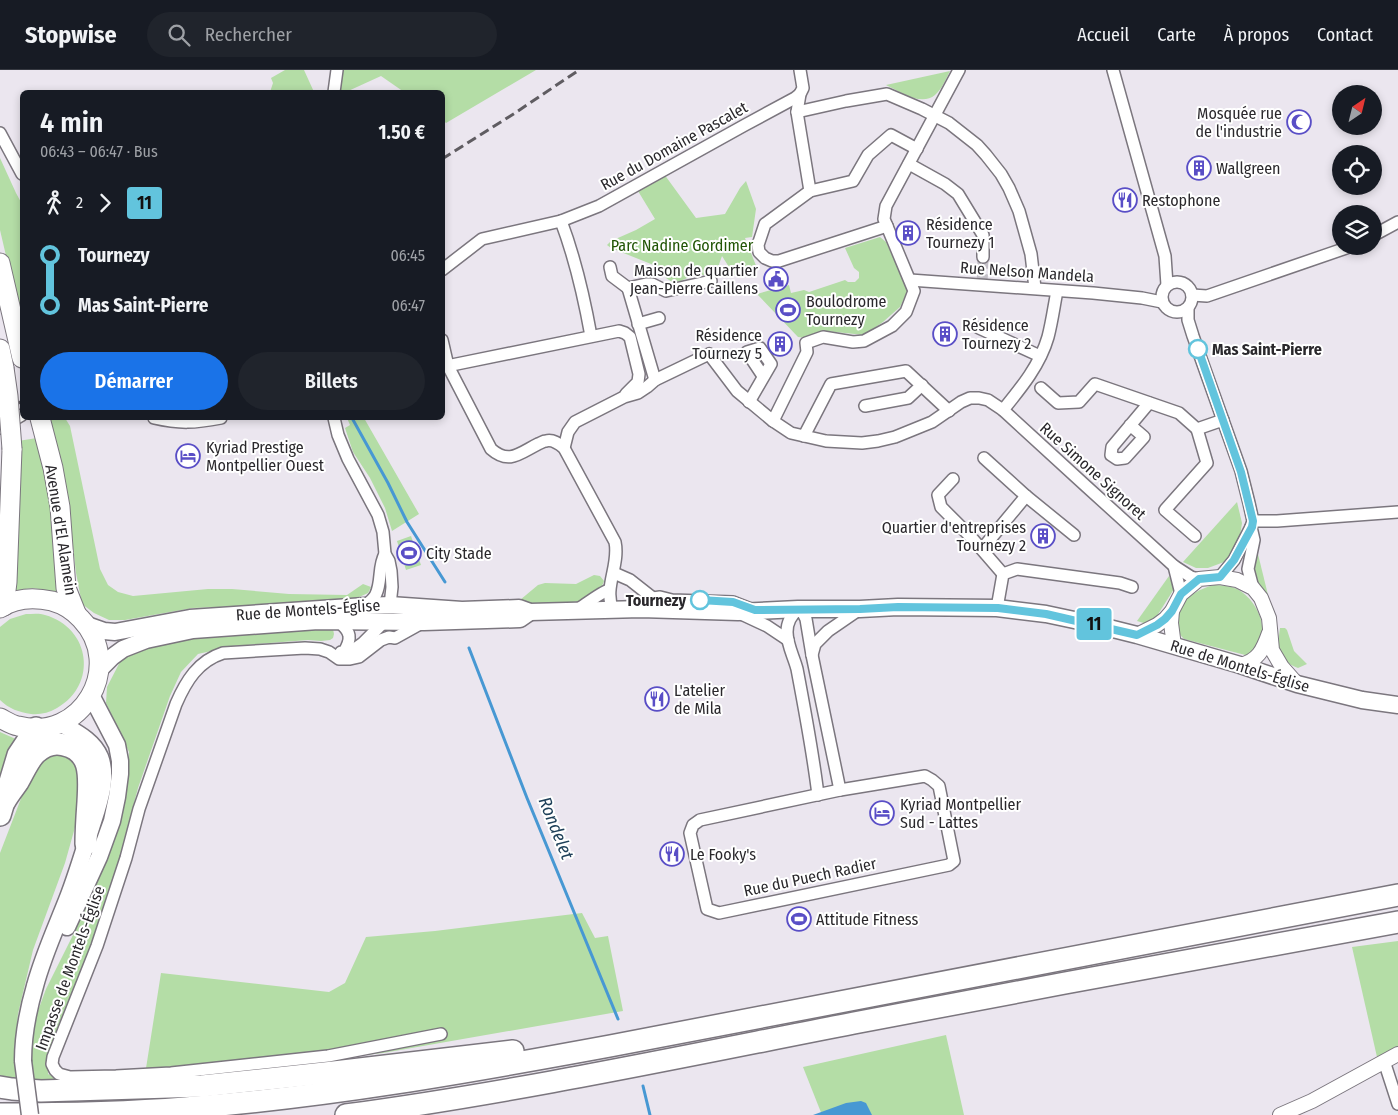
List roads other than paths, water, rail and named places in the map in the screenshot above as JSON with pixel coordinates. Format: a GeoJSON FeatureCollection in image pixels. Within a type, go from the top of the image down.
{"type":"FeatureCollection","features":[{"type":"Feature","properties":{"kind":"highway"},"geometry":{"type":"LineString","coordinates":[[3,808],[18,755],[36,728]]}},
{"type":"Feature","properties":{"kind":"highway"},"geometry":{"type":"LineString","coordinates":[[3,808],[31,758],[36,753],[52,744],[69,746],[83,757],[89,774],[86,844]]}},
{"type":"Feature","properties":{"kind":"highway"},"geometry":{"type":"LineString","coordinates":[[0,1114],[128,1112],[192,1108],[378,1087],[610,1046],[1398,895]]}},
{"type":"Feature","properties":{"kind":"highway"},"geometry":{"type":"LineString","coordinates":[[346,1115],[464,1097],[610,1071],[1398,922]]}},
{"type":"Feature","properties":{"kind":"highway"},"geometry":{"type":"LineString","coordinates":[[0,1087],[41,1092],[202,1086],[522,1050],[610,1046]]}},
{"type":"Feature","properties":{"kind":"highway"},"geometry":{"type":"LineString","coordinates":[[386,1115],[464,1097]]}},
{"type":"Feature","properties":{"kind":"main road"},"geometry":{"type":"LineString","coordinates":[[0,263],[20,349]]}},
{"type":"Feature","properties":{"kind":"main road"},"geometry":{"type":"LineString","coordinates":[[0,348],[8,396],[12,449],[7,582],[2,607]]}},
{"type":"Feature","properties":{"kind":"main road","name":"Avenue d'El Alamein"},"geometry":{"type":"LineString","coordinates":[[42,425],[53,468],[60,507],[66,588],[81,619],[95,639],[99,654],[99,670]]}},
{"type":"Feature","properties":{"kind":"main road"},"geometry":{"type":"LineString","coordinates":[[2,607],[22,600],[41,599],[59,603],[81,619]]}},
{"type":"Feature","properties":{"kind":"main road"},"geometry":{"type":"LineString","coordinates":[[339,622],[350,616],[366,615],[390,605]]}},
{"type":"Feature","properties":{"kind":"main road","name":"Rue de Montels-Église"},"geometry":{"type":"LineString","coordinates":[[81,619],[104,631],[115,632],[190,618],[390,605],[462,610],[519,608],[530,612],[620,610],[738,612],[898,607],[998,608],[1046,614],[1137,635],[1298,684],[1362,700],[1398,705]]}},
{"type":"Feature","properties":{"kind":"main road"},"geometry":{"type":"LineString","coordinates":[[384,622],[394,612],[446,613],[462,610]]}},
{"type":"Feature","properties":{"kind":"main road","name":"Rue de Montels-Église"},"geometry":{"type":"LineString","coordinates":[[99,670],[123,649],[146,640],[193,630],[318,621],[424,622],[520,619],[530,612]]}},
{"type":"Feature","properties":{"kind":"main road"},"geometry":{"type":"LineString","coordinates":[[0,718],[18,726],[36,728],[60,724],[78,712],[91,695],[97,683],[99,670]]}},
{"type":"Feature","properties":{"kind":"main road"},"geometry":{"type":"LineString","coordinates":[[31,1002],[96,864],[112,820],[117,797],[120,774],[119,752],[91,695]]}},
{"type":"Feature","properties":{"kind":"main road"},"geometry":{"type":"LineString","coordinates":[[30,1115],[23,1061],[26,1024],[40,970],[79,868],[104,778],[103,766],[95,748],[86,739],[60,724]]}},
{"type":"Feature","properties":{"kind":"street"},"geometry":{"type":"LineString","coordinates":[[334,90],[337,70]]}},
{"type":"Feature","properties":{"kind":"street"},"geometry":{"type":"LineString","coordinates":[[800,70],[803,88],[800,94],[798,112],[810,191]]}},
{"type":"Feature","properties":{"kind":"street"},"geometry":{"type":"LineString","coordinates":[[772,421],[808,352],[806,343],[823,337],[853,342],[864,341],[892,326],[906,312],[914,290],[884,219],[886,206],[959,70]]}},
{"type":"Feature","properties":{"kind":"street"},"geometry":{"type":"LineString","coordinates":[[1113,70],[1165,256],[1192,295],[1188,308],[1188,320],[1241,472],[1254,540],[1248,569],[1253,588],[1261,598],[1268,613],[1272,650],[1276,659],[1298,684]]}},
{"type":"Feature","properties":{"kind":"street","name":"Rue du Domaine Pascalet"},"geometry":{"type":"LineString","coordinates":[[445,268],[482,239],[561,221],[599,206],[800,94]]}},
{"type":"Feature","properties":{"kind":"street"},"geometry":{"type":"LineString","coordinates":[[798,112],[886,94],[949,123],[977,145],[1000,174],[1019,211],[1031,254],[1035,288]]}},
{"type":"Feature","properties":{"kind":"street"},"geometry":{"type":"LineString","coordinates":[[0,133],[20,170]]}},
{"type":"Feature","properties":{"kind":"street"},"geometry":{"type":"LineString","coordinates":[[887,226],[779,261],[772,261],[759,252],[758,245],[765,224],[810,191],[853,182],[868,155],[891,135],[917,149]]}},
{"type":"Feature","properties":{"kind":"street"},"geometry":{"type":"LineString","coordinates":[[909,164],[945,184],[958,194],[983,235],[983,257]]}},
{"type":"Feature","properties":{"kind":"street"},"geometry":{"type":"LineString","coordinates":[[561,221],[569,242],[590,336]]}},
{"type":"Feature","properties":{"kind":"street"},"geometry":{"type":"LineString","coordinates":[[1382,231],[1398,222]]}},
{"type":"Feature","properties":{"kind":"street"},"geometry":{"type":"LineString","coordinates":[[1192,295],[1207,296],[1332,253]]}},
{"type":"Feature","properties":{"kind":"street"},"geometry":{"type":"LineString","coordinates":[[1165,256],[1164,294],[1168,310],[1177,313],[1193,336]]}},
{"type":"Feature","properties":{"kind":"street"},"geometry":{"type":"LineString","coordinates":[[610,267],[612,276],[628,288],[655,380]]}},
{"type":"Feature","properties":{"kind":"street","name":"Rue Nelson Mandela"},"geometry":{"type":"LineString","coordinates":[[910,280],[1035,288],[1142,298],[1164,294]]}},
{"type":"Feature","properties":{"kind":"street"},"geometry":{"type":"LineString","coordinates":[[628,288],[652,284],[666,291],[711,281]]}},
{"type":"Feature","properties":{"kind":"street"},"geometry":{"type":"LineString","coordinates":[[1164,294],[1174,282],[1182,283]]}},
{"type":"Feature","properties":{"kind":"street"},"geometry":{"type":"LineString","coordinates":[[1003,410],[1025,384],[1040,356],[1047,338],[1057,290]]}},
{"type":"Feature","properties":{"kind":"street"},"geometry":{"type":"LineString","coordinates":[[1177,313],[1188,308]]}},
{"type":"Feature","properties":{"kind":"street"},"geometry":{"type":"LineString","coordinates":[[638,324],[659,318]]}},
{"type":"Feature","properties":{"kind":"street"},"geometry":{"type":"LineString","coordinates":[[979,328],[1040,356]]}},
{"type":"Feature","properties":{"kind":"street"},"geometry":{"type":"LineString","coordinates":[[624,397],[638,382],[639,374],[630,338],[625,333],[619,331],[446,367],[492,449],[498,454],[505,457],[513,457],[546,440],[557,442],[564,448],[616,542],[614,573],[609,590],[610,605],[620,610],[635,598],[639,587]]}},
{"type":"Feature","properties":{"kind":"street"},"geometry":{"type":"LineString","coordinates":[[564,448],[568,432],[575,422],[624,397],[638,392],[655,380],[709,354],[737,391],[748,402],[791,433],[804,436],[826,441],[844,443],[878,441],[911,431],[932,422],[949,411],[906,372],[831,384],[804,436]]}},
{"type":"Feature","properties":{"kind":"street"},"geometry":{"type":"LineString","coordinates":[[748,402],[763,376]]}},
{"type":"Feature","properties":{"kind":"street"},"geometry":{"type":"LineString","coordinates":[[1041,388],[1058,403],[1079,402],[1095,384],[1179,413],[1196,429],[1207,462],[1166,510],[1195,536]]}},
{"type":"Feature","properties":{"kind":"street"},"geometry":{"type":"LineString","coordinates":[[865,406],[908,398],[922,385]]}},
{"type":"Feature","properties":{"kind":"street","name":"Rue Simone Signoret"},"geometry":{"type":"LineString","coordinates":[[949,411],[970,398],[988,400],[1003,410],[1174,566],[1191,577],[1199,579]]}},
{"type":"Feature","properties":{"kind":"street"},"geometry":{"type":"LineString","coordinates":[[1130,425],[1150,402]]}},
{"type":"Feature","properties":{"kind":"street"},"geometry":{"type":"LineString","coordinates":[[0,428],[20,416]]}},
{"type":"Feature","properties":{"kind":"street"},"geometry":{"type":"LineString","coordinates":[[164,420],[180,423],[212,420]]}},
{"type":"Feature","properties":{"kind":"street"},"geometry":{"type":"LineString","coordinates":[[334,420],[338,435],[348,458],[378,515],[383,532],[385,554],[389,562],[392,587],[390,605]]}},
{"type":"Feature","properties":{"kind":"street"},"geometry":{"type":"LineString","coordinates":[[1196,429],[1223,420]]}},
{"type":"Feature","properties":{"kind":"street"},"geometry":{"type":"LineString","coordinates":[[984,458],[1026,496],[1074,535]]}},
{"type":"Feature","properties":{"kind":"street"},"geometry":{"type":"LineString","coordinates":[[953,479],[938,494],[941,507],[982,549],[1003,574],[998,608]]}},
{"type":"Feature","properties":{"kind":"street"},"geometry":{"type":"LineString","coordinates":[[982,549],[1026,496]]}},
{"type":"Feature","properties":{"kind":"street"},"geometry":{"type":"LineString","coordinates":[[1252,524],[1398,512]]}},
{"type":"Feature","properties":{"kind":"street"},"geometry":{"type":"LineString","coordinates":[[1220,577],[1234,560],[1252,524]]}},
{"type":"Feature","properties":{"kind":"street"},"geometry":{"type":"LineString","coordinates":[[365,606],[377,593],[381,560],[385,554]]}},
{"type":"Feature","properties":{"kind":"street"},"geometry":{"type":"LineString","coordinates":[[1174,566],[1181,594]]}},
{"type":"Feature","properties":{"kind":"street"},"geometry":{"type":"LineString","coordinates":[[1003,574],[1017,569],[1120,583],[1132,587]]}},
{"type":"Feature","properties":{"kind":"street"},"geometry":{"type":"LineString","coordinates":[[614,573],[630,580],[671,610]]}},
{"type":"Feature","properties":{"kind":"street"},"geometry":{"type":"LineString","coordinates":[[1137,635],[1165,619],[1172,611],[1181,594],[1199,579],[1220,577],[1237,580],[1253,588]]}},
{"type":"Feature","properties":{"kind":"street"},"geometry":{"type":"LineString","coordinates":[[574,612],[597,598],[604,591],[609,590]]}},
{"type":"Feature","properties":{"kind":"street","name":"Rue de Montels-Église"},"geometry":{"type":"LineString","coordinates":[[653,598],[733,602],[755,610]]}},
{"type":"Feature","properties":{"kind":"street"},"geometry":{"type":"LineString","coordinates":[[818,795],[815,762],[796,664],[787,633],[788,623],[798,609],[806,619],[840,790]]}},
{"type":"Feature","properties":{"kind":"street"},"geometry":{"type":"LineString","coordinates":[[812,655],[815,644],[828,630],[860,609]]}},
{"type":"Feature","properties":{"kind":"street"},"geometry":{"type":"LineString","coordinates":[[1172,611],[1174,646]]}},
{"type":"Feature","properties":{"kind":"street"},"geometry":{"type":"LineString","coordinates":[[738,612],[767,626],[788,640]]}},
{"type":"Feature","properties":{"kind":"street"},"geometry":{"type":"LineString","coordinates":[[339,622],[349,632],[350,637],[344,652]]}},
{"type":"Feature","properties":{"kind":"street","name":"Impasse de Montels-Église"},"geometry":{"type":"LineString","coordinates":[[329,652],[344,652],[356,648],[384,622]]}},
{"type":"Feature","properties":{"kind":"street","name":"Impasse de Montels-Église"},"geometry":{"type":"LineString","coordinates":[[424,622],[395,638],[389,637],[381,640],[359,657],[339,659],[329,652],[320,649],[304,648],[223,653],[212,656],[193,674],[176,704],[139,809],[126,858],[97,946],[61,1035],[52,1064],[59,1074],[70,1077],[171,1073],[328,1056],[441,1034]]}},
{"type":"Feature","properties":{"kind":"street"},"geometry":{"type":"LineString","coordinates":[[1240,666],[1252,662],[1265,644],[1270,633]]}},
{"type":"Feature","properties":{"kind":"street","name":"Rue du Puech Radier"},"geometry":{"type":"LineString","coordinates":[[925,776],[939,786],[954,861],[949,865],[720,913],[707,909],[690,833],[693,825],[705,818],[818,795],[925,776]]}},
{"type":"Feature","properties":{"kind":"street"},"geometry":{"type":"LineString","coordinates":[[1280,1115],[1312,1101],[1398,1054]]}},
{"type":"Feature","properties":{"kind":"street"},"geometry":{"type":"LineString","coordinates":[[1384,1061],[1398,1104]]}},
{"type":"Feature","properties":{"kind":"water"},"geometry":{"type":"Polygon","coordinates":[[[861,1101],[866,1103],[872,1115],[813,1115],[846,1103],[861,1101]]]}},
{"type":"Feature","properties":{"kind":"waterway","name":"Rondelet"},"geometry":{"type":"LineString","coordinates":[[353,420],[407,522],[445,582]]}},
{"type":"Feature","properties":{"kind":"waterway","name":"Rondelet"},"geometry":{"type":"LineString","coordinates":[[469,648],[527,798],[618,1019]]}},
{"type":"Feature","properties":{"kind":"waterway","name":"Rondelet"},"geometry":{"type":"LineString","coordinates":[[643,1086],[650,1115]]}},
{"type":"Feature","properties":{"kind":"tunnel"},"geometry":{"type":"LineString","coordinates":[[982,285],[983,257]]}},
{"type":"Feature","properties":{"kind":"railway"},"geometry":{"type":"LineString","coordinates":[[445,157],[579,70]]}},
{"type":"Feature","properties":{"kind":"railway"},"geometry":{"type":"LineString","coordinates":[[0,414],[20,402]]}},
{"type":"Feature","properties":{"kind":"place","name":"Mosquée rue de l'industrie"},"geometry":{"type":"Point","coordinates":[1299,122]}},
{"type":"Feature","properties":{"kind":"place","name":"Wallgreen"},"geometry":{"type":"Point","coordinates":[1199,168]}},
{"type":"Feature","properties":{"kind":"place","name":"Restophone"},"geometry":{"type":"Point","coordinates":[1125,200]}},
{"type":"Feature","properties":{"kind":"place","name":"Résidence Tournezy 1"},"geometry":{"type":"Point","coordinates":[908,233]}},
{"type":"Feature","properties":{"kind":"place","name":"Maison de quartier Jean-Pierre Caillens"},"geometry":{"type":"Point","coordinates":[776,279]}},
{"type":"Feature","properties":{"kind":"place","name":"Boulodrome Tournezy"},"geometry":{"type":"Point","coordinates":[788,310]}},
{"type":"Feature","properties":{"kind":"place","name":"Résidence Tournezy 2"},"geometry":{"type":"Point","coordinates":[945,334]}},
{"type":"Feature","properties":{"kind":"place","name":"Résidence Tournezy 5"},"geometry":{"type":"Point","coordinates":[780,344]}},
{"type":"Feature","properties":{"kind":"place","name":"Mas Saint-Pierre"},"geometry":{"type":"Point","coordinates":[1198,349]}},
{"type":"Feature","properties":{"kind":"place","name":"Kyriad Prestige Montpellier Ouest"},"geometry":{"type":"Point","coordinates":[188,456]}},
{"type":"Feature","properties":{"kind":"place","name":"Quartier d'entreprises Tournezy 2"},"geometry":{"type":"Point","coordinates":[1043,536]}},
{"type":"Feature","properties":{"kind":"place","name":"City Stade"},"geometry":{"type":"Point","coordinates":[409,553]}},
{"type":"Feature","properties":{"kind":"place","name":"Tournezy"},"geometry":{"type":"Point","coordinates":[700,600]}},
{"type":"Feature","properties":{"kind":"place","name":"L'atelier de Mila"},"geometry":{"type":"Point","coordinates":[657,699]}},
{"type":"Feature","properties":{"kind":"place","name":"Kyriad Montpellier Sud - Lattes"},"geometry":{"type":"Point","coordinates":[882,813]}},
{"type":"Feature","properties":{"kind":"place","name":"Le Fooky's"},"geometry":{"type":"Point","coordinates":[672,854]}},
{"type":"Feature","properties":{"kind":"place","name":"Attitude Fitness"},"geometry":{"type":"Point","coordinates":[799,919]}},
{"type":"Feature","properties":{"kind":"park label","name":"Parc Nadine Gordimer"},"geometry":{"type":"Point","coordinates":[682,245]}}]}
